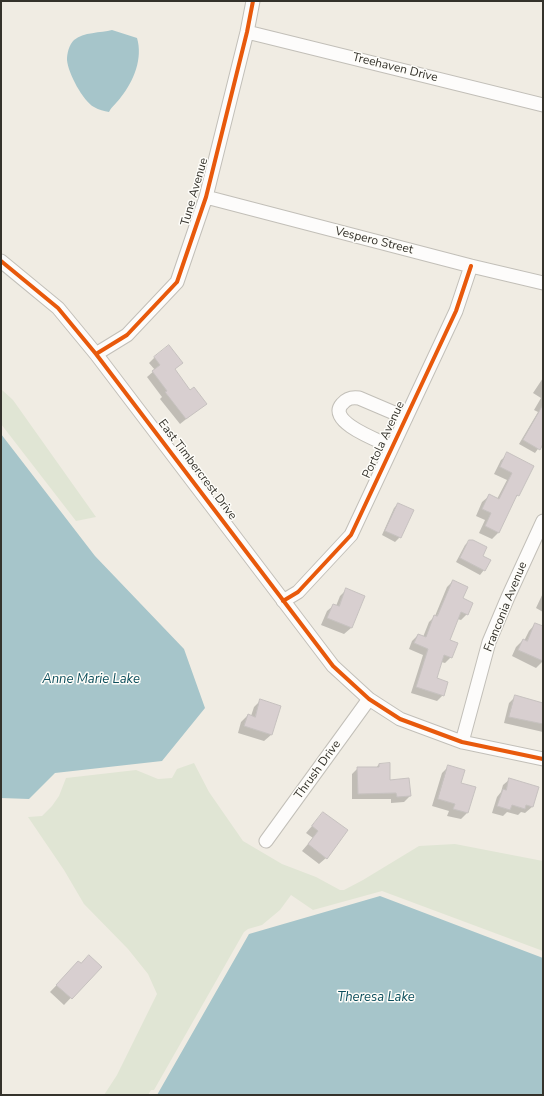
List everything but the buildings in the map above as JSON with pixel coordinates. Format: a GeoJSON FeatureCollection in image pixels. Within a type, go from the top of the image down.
{"type":"FeatureCollection","features":[{"type":"Feature","properties":{"kind":"street","name":"Tune Avenue"},"geometry":{"type":"LineString","coordinates":[[96,354],[128,335],[177,282],[206,197],[247,32],[253,1]]}},
{"type":"Feature","properties":{"kind":"street","name":"Treehaven Drive"},"geometry":{"type":"LineString","coordinates":[[247,32],[543,105]]}},
{"type":"Feature","properties":{"kind":"street","name":"Vespero Street"},"geometry":{"type":"LineString","coordinates":[[206,197],[471,266],[543,283]]}},
{"type":"Feature","properties":{"kind":"street","name":"East Timbercrest Drive"},"geometry":{"type":"LineString","coordinates":[[1,261],[58,308],[96,354],[333,666],[369,699],[400,719],[462,742],[543,759]]}},
{"type":"Feature","properties":{"kind":"street","name":"Portola Avenue"},"geometry":{"type":"LineString","coordinates":[[283,601],[298,592],[351,535],[456,311],[471,266]]}},
{"type":"Feature","properties":{"kind":"street"},"geometry":{"type":"LineString","coordinates":[[392,447],[344,422],[339,413],[341,405],[347,399],[352,397],[359,398],[406,418]]}},
{"type":"Feature","properties":{"kind":"street","name":"Franconia Avenue"},"geometry":{"type":"LineString","coordinates":[[462,742],[489,642],[543,521]]}},
{"type":"Feature","properties":{"kind":"street","name":"Thrush Drive"},"geometry":{"type":"LineString","coordinates":[[266,841],[369,699]]}},
{"type":"Feature","properties":{"kind":"green space"},"geometry":{"type":"Polygon","coordinates":[[[1,389],[13,400],[96,517],[76,521],[1,424],[1,389]]]}},
{"type":"Feature","properties":{"kind":"green space"},"geometry":{"type":"Polygon","coordinates":[[[194,763],[209,792],[243,841],[282,864],[316,877],[340,890],[344,890],[363,880],[419,846],[455,844],[543,861],[543,951],[382,891],[313,910],[291,895],[280,910],[262,925],[248,929],[244,932],[154,1090],[151,1090],[148,1095],[104,1095],[117,1075],[157,994],[148,974],[128,949],[84,904],[64,870],[28,817],[42,816],[52,806],[59,796],[66,778],[136,770],[158,779],[172,778],[177,769],[194,763]]]}},
{"type":"Feature","properties":{"kind":"water"},"geometry":{"type":"Polygon","coordinates":[[[112,30],[137,38],[139,53],[136,69],[130,84],[109,112],[96,108],[85,99],[70,72],[67,57],[71,44],[78,37],[112,30]]]}},
{"type":"Feature","properties":{"kind":"water","name":"Anne Marie Lake"},"geometry":{"type":"Polygon","coordinates":[[[1,434],[95,556],[184,649],[205,708],[162,761],[55,773],[29,799],[1,798],[1,434]]]}},
{"type":"Feature","properties":{"kind":"water","name":"Theresa Lake"},"geometry":{"type":"Polygon","coordinates":[[[380,896],[543,958],[543,1095],[157,1095],[249,934],[380,896]]]}},
{"type":"Feature","properties":{"kind":"cycle path"},"geometry":{"type":"LineString","coordinates":[[96,354],[127,335],[177,282],[206,197],[247,32],[253,1]]}},
{"type":"Feature","properties":{"kind":"cycle path"},"geometry":{"type":"LineString","coordinates":[[1,261],[58,308],[96,354],[333,666],[369,699],[400,719],[462,742],[543,759]]}},
{"type":"Feature","properties":{"kind":"cycle path"},"geometry":{"type":"LineString","coordinates":[[283,601],[298,592],[351,535],[456,311],[471,266]]}}]}
